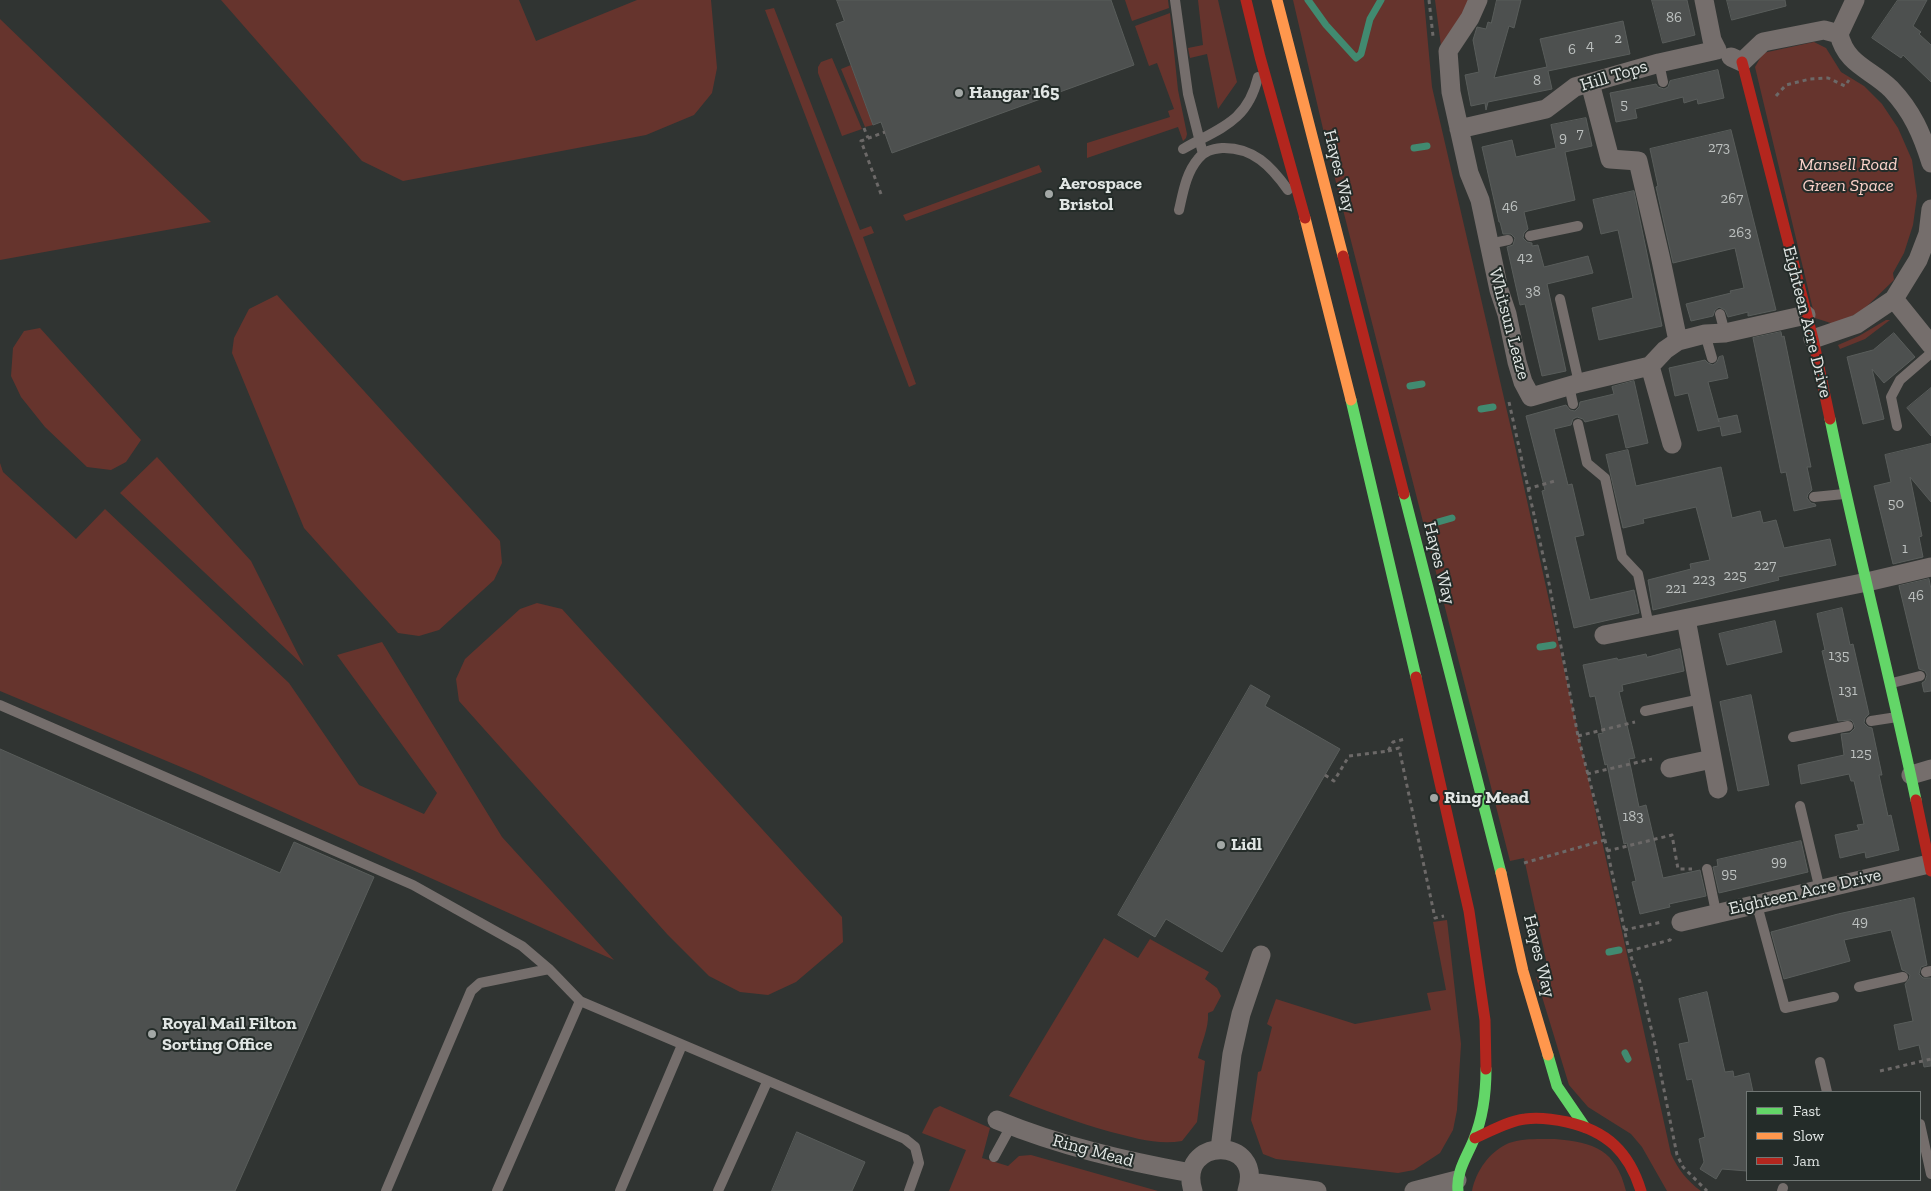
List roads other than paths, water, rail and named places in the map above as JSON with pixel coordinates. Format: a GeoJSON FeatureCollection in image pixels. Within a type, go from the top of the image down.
{"type":"FeatureCollection","features":[{"type":"Feature","properties":{"kind":"street"},"geometry":{"type":"LineString","coordinates":[[1246,0],[1260,57],[1305,216],[1442,787],[1469,911],[1485,1020],[1486,1094],[1475,1138],[1461,1167],[1458,1185],[1414,1191]]}},
{"type":"Feature","properties":{"kind":"street","name":"Hayes Way"},"geometry":{"type":"LineString","coordinates":[[1277,0],[1500,869],[1523,970],[1558,1086],[1585,1127]]}},
{"type":"Feature","properties":{"kind":"street","name":"Whitsun Leaze"},"geometry":{"type":"LineString","coordinates":[[1478,0],[1470,18],[1448,51],[1451,92],[1469,173],[1480,200],[1499,290],[1507,314],[1523,382],[1531,397],[1573,391],[1650,366]]}},
{"type":"Feature","properties":{"kind":"street"},"geometry":{"type":"LineString","coordinates":[[1704,0],[1712,40],[1717,50],[1742,62],[1763,42],[1824,30],[1839,34]]}},
{"type":"Feature","properties":{"kind":"street"},"geometry":{"type":"LineString","coordinates":[[1855,0],[1839,34],[1841,43],[1850,59],[1890,88],[1906,106],[1922,134],[1931,163]]}},
{"type":"Feature","properties":{"kind":"street","name":"Hill Tops"},"geometry":{"type":"LineString","coordinates":[[1459,129],[1546,109],[1575,88],[1590,82],[1659,63],[1717,50]]}},
{"type":"Feature","properties":{"kind":"street","name":"Eighteen Acre Drive"},"geometry":{"type":"LineString","coordinates":[[1681,922],[1716,912],[1930,868],[1891,683],[1845,493],[1813,339],[1742,62]]}},
{"type":"Feature","properties":{"kind":"street"},"geometry":{"type":"LineString","coordinates":[[1590,82],[1610,159],[1638,161],[1655,261],[1678,341]]}},
{"type":"Feature","properties":{"kind":"street"},"geometry":{"type":"LineString","coordinates":[[1813,339],[1857,324],[1894,299],[1918,260],[1928,234],[1931,209]]}},
{"type":"Feature","properties":{"kind":"street"},"geometry":{"type":"LineString","coordinates":[[1894,299],[1931,345]]}},
{"type":"Feature","properties":{"kind":"street"},"geometry":{"type":"LineString","coordinates":[[1672,444],[1650,366],[1665,350],[1678,341],[1705,334],[1725,333],[1806,315]]}},
{"type":"Feature","properties":{"kind":"street"},"geometry":{"type":"LineString","coordinates":[[1604,635],[1867,582],[1931,567]]}},
{"type":"Feature","properties":{"kind":"street"},"geometry":{"type":"LineString","coordinates":[[1686,619],[1718,789]]}},
{"type":"Feature","properties":{"kind":"street"},"geometry":{"type":"LineString","coordinates":[[1670,768],[1712,760]]}},
{"type":"Feature","properties":{"kind":"street"},"geometry":{"type":"LineString","coordinates":[[1911,776],[1931,770]]}},
{"type":"Feature","properties":{"kind":"street"},"geometry":{"type":"LineString","coordinates":[[1220,1148],[1232,1054],[1241,1014],[1261,954]]}},
{"type":"Feature","properties":{"kind":"street"},"geometry":{"type":"LineString","coordinates":[[1475,1138],[1525,1119],[1555,1119],[1585,1127],[1614,1144],[1635,1171],[1640,1191]]}},
{"type":"Feature","properties":{"kind":"street","name":"Ring Mead"},"geometry":{"type":"LineString","coordinates":[[1004,1123],[1056,1142],[1192,1182]]}},
{"type":"Feature","properties":{"kind":"street"},"geometry":{"type":"LineString","coordinates":[[1192,1182],[1196,1160],[1207,1152],[1220,1148],[1230,1150],[1242,1159],[1250,1172],[1249,1186],[1317,1191]]}},
{"type":"Feature","properties":{"kind":"lane"},"geometry":{"type":"LineString","coordinates":[[1175,0],[1182,58],[1203,154]]}},
{"type":"Feature","properties":{"kind":"lane"},"geometry":{"type":"LineString","coordinates":[[1183,149],[1227,125],[1241,114],[1254,92],[1260,57]]}},
{"type":"Feature","properties":{"kind":"lane"},"geometry":{"type":"LineString","coordinates":[[1659,63],[1663,82]]}},
{"type":"Feature","properties":{"kind":"lane"},"geometry":{"type":"LineString","coordinates":[[1179,210],[1194,164],[1203,154],[1211,149],[1226,148],[1244,150],[1258,158],[1280,179],[1305,216]]}},
{"type":"Feature","properties":{"kind":"lane"},"geometry":{"type":"LineString","coordinates":[[1530,236],[1578,226]]}},
{"type":"Feature","properties":{"kind":"lane"},"geometry":{"type":"LineString","coordinates":[[1489,244],[1508,240]]}},
{"type":"Feature","properties":{"kind":"lane"},"geometry":{"type":"LineString","coordinates":[[1560,299],[1573,391]]}},
{"type":"Feature","properties":{"kind":"lane"},"geometry":{"type":"LineString","coordinates":[[1720,314],[1725,333]]}},
{"type":"Feature","properties":{"kind":"lane"},"geometry":{"type":"LineString","coordinates":[[1705,334],[1712,358]]}},
{"type":"Feature","properties":{"kind":"lane"},"geometry":{"type":"LineString","coordinates":[[1897,426],[1892,397],[1900,380],[1931,353]]}},
{"type":"Feature","properties":{"kind":"lane"},"geometry":{"type":"LineString","coordinates":[[1578,424],[1587,463],[1605,478],[1622,557],[1638,574],[1649,626]]}},
{"type":"Feature","properties":{"kind":"lane"},"geometry":{"type":"LineString","coordinates":[[1814,497],[1845,493]]}},
{"type":"Feature","properties":{"kind":"lane"},"geometry":{"type":"LineString","coordinates":[[1891,683],[1920,676]]}},
{"type":"Feature","properties":{"kind":"lane"},"geometry":{"type":"LineString","coordinates":[[1645,711],[1701,699]]}},
{"type":"Feature","properties":{"kind":"lane"},"geometry":{"type":"LineString","coordinates":[[0,705],[413,885],[522,946],[549,969],[580,1002],[905,1139],[916,1147],[919,1163],[910,1191]]}},
{"type":"Feature","properties":{"kind":"lane"},"geometry":{"type":"LineString","coordinates":[[1871,722],[1897,716]]}},
{"type":"Feature","properties":{"kind":"lane"},"geometry":{"type":"LineString","coordinates":[[1793,737],[1848,726]]}},
{"type":"Feature","properties":{"kind":"lane"},"geometry":{"type":"LineString","coordinates":[[1800,806],[1820,890]]}},
{"type":"Feature","properties":{"kind":"lane"},"geometry":{"type":"LineString","coordinates":[[1707,869],[1716,912]]}},
{"type":"Feature","properties":{"kind":"lane"},"geometry":{"type":"LineString","coordinates":[[1757,905],[1785,1008],[1834,996]]}},
{"type":"Feature","properties":{"kind":"lane"},"geometry":{"type":"LineString","coordinates":[[386,1191],[471,991],[480,983],[549,969]]}},
{"type":"Feature","properties":{"kind":"lane"},"geometry":{"type":"LineString","coordinates":[[1859,987],[1903,977]]}},
{"type":"Feature","properties":{"kind":"lane"},"geometry":{"type":"LineString","coordinates":[[497,1191],[580,1002]]}},
{"type":"Feature","properties":{"kind":"lane"},"geometry":{"type":"LineString","coordinates":[[620,1191],[682,1045]]}},
{"type":"Feature","properties":{"kind":"lane"},"geometry":{"type":"LineString","coordinates":[[1820,1062],[1827,1091]]}},
{"type":"Feature","properties":{"kind":"lane"},"geometry":{"type":"LineString","coordinates":[[718,1191],[767,1082]]}},
{"type":"Feature","properties":{"kind":"lane"},"geometry":{"type":"LineString","coordinates":[[994,1157],[1004,1123]]}},
{"type":"Feature","properties":{"kind":"lane"},"geometry":{"type":"LineString","coordinates":[[1921,1129],[1931,1174]]}},
{"type":"Feature","properties":{"kind":"waterway"},"geometry":{"type":"LineString","coordinates":[[1308,0],[1326,25],[1356,58],[1361,54],[1370,19],[1381,0]]}},
{"type":"Feature","properties":{"kind":"waterway"},"geometry":{"type":"LineString","coordinates":[[1414,148],[1427,146]]}},
{"type":"Feature","properties":{"kind":"waterway"},"geometry":{"type":"LineString","coordinates":[[1410,386],[1422,384]]}},
{"type":"Feature","properties":{"kind":"waterway"},"geometry":{"type":"LineString","coordinates":[[1481,409],[1493,407]]}},
{"type":"Feature","properties":{"kind":"waterway"},"geometry":{"type":"LineString","coordinates":[[1438,522],[1452,518]]}},
{"type":"Feature","properties":{"kind":"waterway"},"geometry":{"type":"LineString","coordinates":[[1540,647],[1553,645]]}},
{"type":"Feature","properties":{"kind":"waterway"},"geometry":{"type":"LineString","coordinates":[[1609,952],[1619,950]]}},
{"type":"Feature","properties":{"kind":"waterway"},"geometry":{"type":"LineString","coordinates":[[1625,1053],[1628,1059]]}},
{"type":"Feature","properties":{"kind":"place","name":"Hangar 165"},"geometry":{"type":"Point","coordinates":[959,93]}},
{"type":"Feature","properties":{"kind":"place","name":"Aerospace Bristol"},"geometry":{"type":"Point","coordinates":[1049,194]}},
{"type":"Feature","properties":{"kind":"place","name":"Ring Mead"},"geometry":{"type":"Point","coordinates":[1434,798]}},
{"type":"Feature","properties":{"kind":"place","name":"Lidl"},"geometry":{"type":"Point","coordinates":[1221,845]}},
{"type":"Feature","properties":{"kind":"place","name":"Royal Mail Filton Sorting Office"},"geometry":{"type":"Point","coordinates":[152,1034]}},
{"type":"Feature","properties":{"kind":"park label","name":"Mansell Road Green Space"},"geometry":{"type":"Point","coordinates":[1848,175]}}]}
